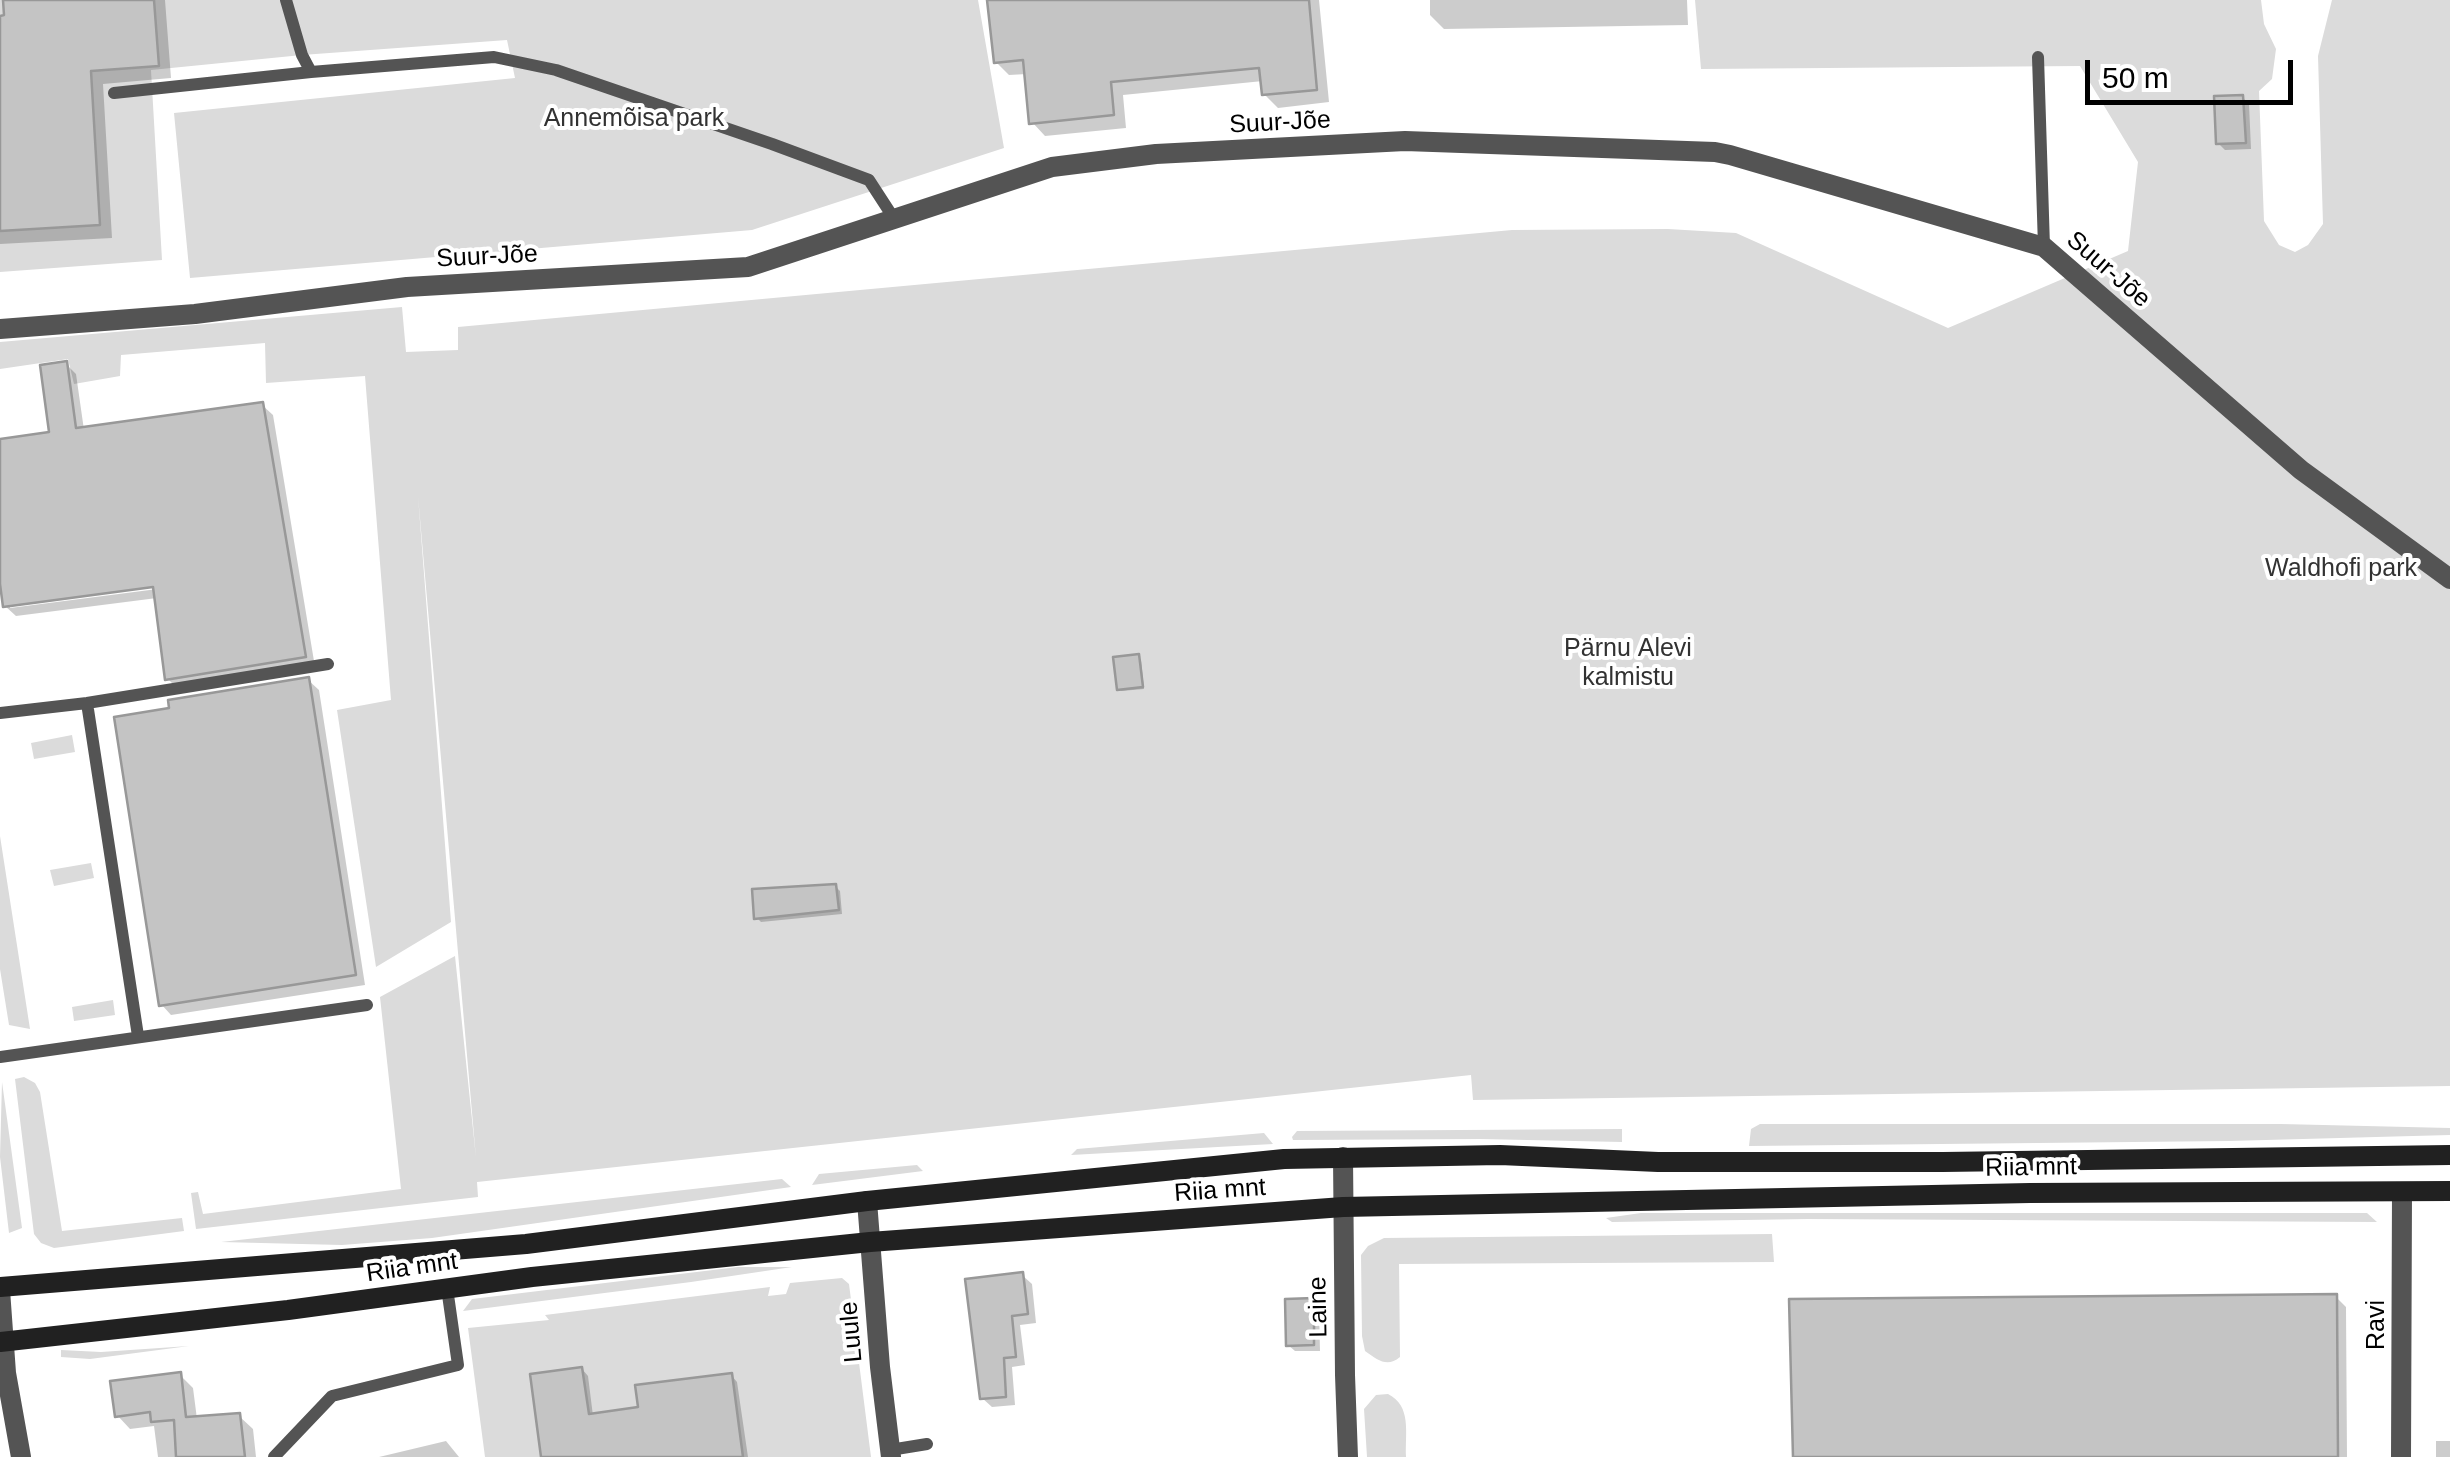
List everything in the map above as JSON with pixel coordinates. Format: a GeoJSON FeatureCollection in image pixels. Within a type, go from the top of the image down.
{"type":"FeatureCollection","features":[{"type":"Feature","properties":{"kind":"main road","name":"Riia mnt"},"geometry":{"type":"LineString","coordinates":[[0,1289],[526,1244],[866,1202],[1284,1158],[1500,1155],[1658,1162],[1943,1162],[2450,1155]]}},
{"type":"Feature","properties":{"kind":"main road","name":"Riia mnt"},"geometry":{"type":"LineString","coordinates":[[1,1342],[288,1310],[532,1277],[870,1242],[1344,1207],[2012,1193],[2450,1191]]}},
{"type":"Feature","properties":{"kind":"street","name":"Suur-Jõe"},"geometry":{"type":"LineString","coordinates":[[0,329],[195,314],[407,287],[748,267],[1052,167],[1156,154],[1405,141],[1730,154],[2044,247],[2302,470],[2450,579]]}},
{"type":"Feature","properties":{"kind":"street","name":"Laine"},"geometry":{"type":"LineString","coordinates":[[1343,1157],[1348,1457]]}},
{"type":"Feature","properties":{"kind":"street","name":"Ravi"},"geometry":{"type":"LineString","coordinates":[[2401,1457],[2402,1192]]}},
{"type":"Feature","properties":{"kind":"street","name":"Luule"},"geometry":{"type":"LineString","coordinates":[[866,1202],[891,1453]]}},
{"type":"Feature","properties":{"kind":"street"},"geometry":{"type":"LineString","coordinates":[[0,1289],[1,1342],[22,1457]]}},
{"type":"Feature","properties":{"kind":"lane"},"geometry":{"type":"LineString","coordinates":[[286,0],[302,55],[312,72]]}},
{"type":"Feature","properties":{"kind":"lane"},"geometry":{"type":"LineString","coordinates":[[114,93],[494,56],[556,70],[869,180],[894,217]]}},
{"type":"Feature","properties":{"kind":"lane"},"geometry":{"type":"LineString","coordinates":[[2038,57],[2044,247]]}},
{"type":"Feature","properties":{"kind":"lane"},"geometry":{"type":"LineString","coordinates":[[0,712],[88,703],[328,664]]}},
{"type":"Feature","properties":{"kind":"lane"},"geometry":{"type":"LineString","coordinates":[[88,703],[138,1036]]}},
{"type":"Feature","properties":{"kind":"lane"},"geometry":{"type":"LineString","coordinates":[[0,1057],[368,1005]]}},
{"type":"Feature","properties":{"kind":"lane"},"geometry":{"type":"LineString","coordinates":[[274,1457],[332,1396],[458,1365],[446,1288]]}},
{"type":"Feature","properties":{"kind":"lane"},"geometry":{"type":"LineString","coordinates":[[891,1453],[927,1444]]}},
{"type":"Feature","properties":{"kind":"green space","name":"Annemõisa park"},"geometry":{"type":"Polygon","coordinates":[[[0,0],[978,0],[1004,148],[752,230],[190,278],[174,113],[515,78],[507,40],[151,70],[162,260],[0,272],[0,0]]]}},
{"type":"Feature","properties":{"kind":"green space","name":"Pärnu Alevi kalmistu"},"geometry":{"type":"Polygon","coordinates":[[[1695,0],[2261,0],[2264,24],[2276,49],[2272,79],[2259,91],[2264,221],[2279,245],[2295,252],[2308,245],[2323,224],[2318,56],[2332,0],[2450,0],[2450,1086],[1473,1100],[1471,1075],[477,1182],[478,1197],[196,1229],[191,1193],[198,1192],[203,1214],[401,1189],[380,997],[455,956],[476,1158],[418,496],[451,922],[376,967],[337,710],[391,700],[365,376],[266,383],[265,343],[121,355],[120,376],[74,384],[68,359],[0,369],[0,342],[402,307],[406,352],[458,350],[458,327],[1512,230],[1668,229],[1736,233],[1948,328],[2128,251],[2138,162],[2080,66],[1701,69],[1695,0]]]}},
{"type":"Feature","properties":{"kind":"green space"},"geometry":{"type":"Polygon","coordinates":[[[72,735],[75,752],[34,759],[31,743],[72,735]]]}},
{"type":"Feature","properties":{"kind":"green space"},"geometry":{"type":"Polygon","coordinates":[[[0,836],[30,1029],[9,1025],[0,969],[0,836]]]}},
{"type":"Feature","properties":{"kind":"green space"},"geometry":{"type":"Polygon","coordinates":[[[91,863],[94,878],[54,886],[50,870],[91,863]]]}},
{"type":"Feature","properties":{"kind":"green space"},"geometry":{"type":"Polygon","coordinates":[[[113,1000],[115,1015],[74,1021],[72,1007],[113,1000]]]}},
{"type":"Feature","properties":{"kind":"green space"},"geometry":{"type":"Polygon","coordinates":[[[24,1077],[35,1083],[40,1092],[62,1231],[182,1218],[184,1231],[54,1248],[41,1243],[34,1234],[15,1079],[24,1077]]]}},
{"type":"Feature","properties":{"kind":"green space"},"geometry":{"type":"Polygon","coordinates":[[[2,1082],[22,1228],[9,1233],[0,1157],[2,1082]]]}},
{"type":"Feature","properties":{"kind":"green space"},"geometry":{"type":"Polygon","coordinates":[[[1760,1124],[2281,1124],[2450,1128],[2450,1135],[1749,1146],[1751,1129],[1760,1124]]]}},
{"type":"Feature","properties":{"kind":"green space"},"geometry":{"type":"Polygon","coordinates":[[[1622,1129],[1622,1142],[1292,1137],[1297,1131],[1622,1129]]]}},
{"type":"Feature","properties":{"kind":"green space"},"geometry":{"type":"Polygon","coordinates":[[[1264,1133],[1273,1144],[1071,1155],[1077,1149],[1264,1133]]]}},
{"type":"Feature","properties":{"kind":"green space"},"geometry":{"type":"Polygon","coordinates":[[[917,1165],[923,1171],[812,1185],[819,1174],[917,1165]]]}},
{"type":"Feature","properties":{"kind":"green space"},"geometry":{"type":"Polygon","coordinates":[[[782,1179],[791,1187],[432,1238],[342,1245],[221,1242],[782,1179]]]}},
{"type":"Feature","properties":{"kind":"green space"},"geometry":{"type":"Polygon","coordinates":[[[1641,1213],[2367,1213],[2377,1222],[1612,1222],[1606,1218],[1641,1213]]]}},
{"type":"Feature","properties":{"kind":"green space"},"geometry":{"type":"Polygon","coordinates":[[[1772,1234],[1774,1262],[1399,1264],[1400,1357],[1387,1362],[1365,1351],[1361,1255],[1368,1246],[1384,1238],[1772,1234]]]}},
{"type":"Feature","properties":{"kind":"green space"},"geometry":{"type":"Polygon","coordinates":[[[738,1267],[792,1267],[463,1311],[472,1299],[738,1267]]]}},
{"type":"Feature","properties":{"kind":"green space"},"geometry":{"type":"Polygon","coordinates":[[[842,1278],[849,1284],[871,1457],[485,1457],[468,1328],[770,1287],[768,1296],[786,1294],[790,1283],[842,1278]]]}},
{"type":"Feature","properties":{"kind":"green space"},"geometry":{"type":"Polygon","coordinates":[[[189,1346],[90,1359],[61,1357],[61,1350],[101,1352],[189,1346]]]}},
{"type":"Feature","properties":{"kind":"green space"},"geometry":{"type":"Polygon","coordinates":[[[1388,1394],[1404,1413],[1406,1457],[1367,1457],[1364,1409],[1376,1395],[1388,1394]]]}},
{"type":"Feature","properties":{"kind":"building"},"geometry":{"type":"Polygon","coordinates":[[[3,0],[154,0],[159,66],[91,71],[100,225],[0,231],[3,0]]]}},
{"type":"Feature","properties":{"kind":"building"},"geometry":{"type":"Polygon","coordinates":[[[987,0],[1309,0],[1317,90],[1262,95],[1259,68],[1111,82],[1114,115],[1029,124],[1023,60],[994,63],[987,0]]]}},
{"type":"Feature","properties":{"kind":"building"},"geometry":{"type":"Polygon","coordinates":[[[2243,95],[2246,143],[2216,144],[2214,96],[2243,95]]]}},
{"type":"Feature","properties":{"kind":"building"},"geometry":{"type":"Polygon","coordinates":[[[67,361],[76,428],[263,402],[306,657],[165,680],[153,587],[3,607],[0,439],[49,432],[40,365],[67,361]]]}},
{"type":"Feature","properties":{"kind":"building"},"geometry":{"type":"Polygon","coordinates":[[[1139,654],[1143,687],[1117,690],[1113,657],[1139,654]]]}},
{"type":"Feature","properties":{"kind":"building"},"geometry":{"type":"Polygon","coordinates":[[[309,677],[356,975],[159,1006],[114,717],[169,708],[168,700],[309,677]]]}},
{"type":"Feature","properties":{"kind":"building"},"geometry":{"type":"Polygon","coordinates":[[[836,884],[839,910],[754,919],[752,889],[836,884]]]}},
{"type":"Feature","properties":{"kind":"building"},"geometry":{"type":"Polygon","coordinates":[[[1023,1272],[1028,1314],[1012,1316],[1016,1357],[1004,1358],[1006,1397],[980,1399],[965,1279],[1023,1272]]]}},
{"type":"Feature","properties":{"kind":"building"},"geometry":{"type":"Polygon","coordinates":[[[2337,1294],[2338,1457],[1793,1457],[1789,1299],[2337,1294]]]}},
{"type":"Feature","properties":{"kind":"building"},"geometry":{"type":"Polygon","coordinates":[[[1314,1298],[1314,1345],[1286,1346],[1285,1299],[1314,1298]]]}},
{"type":"Feature","properties":{"kind":"building"},"geometry":{"type":"Polygon","coordinates":[[[582,1367],[589,1414],[638,1407],[635,1385],[732,1373],[743,1457],[541,1457],[530,1374],[582,1367]]]}},
{"type":"Feature","properties":{"kind":"building"},"geometry":{"type":"Polygon","coordinates":[[[181,1372],[186,1417],[240,1413],[245,1457],[176,1457],[174,1420],[151,1422],[150,1412],[115,1417],[110,1381],[181,1372]]]}},
{"type":"Feature","properties":{"kind":"park label","name":"Waldhofi park"},"geometry":{"type":"Point","coordinates":[2341,569]}}]}
